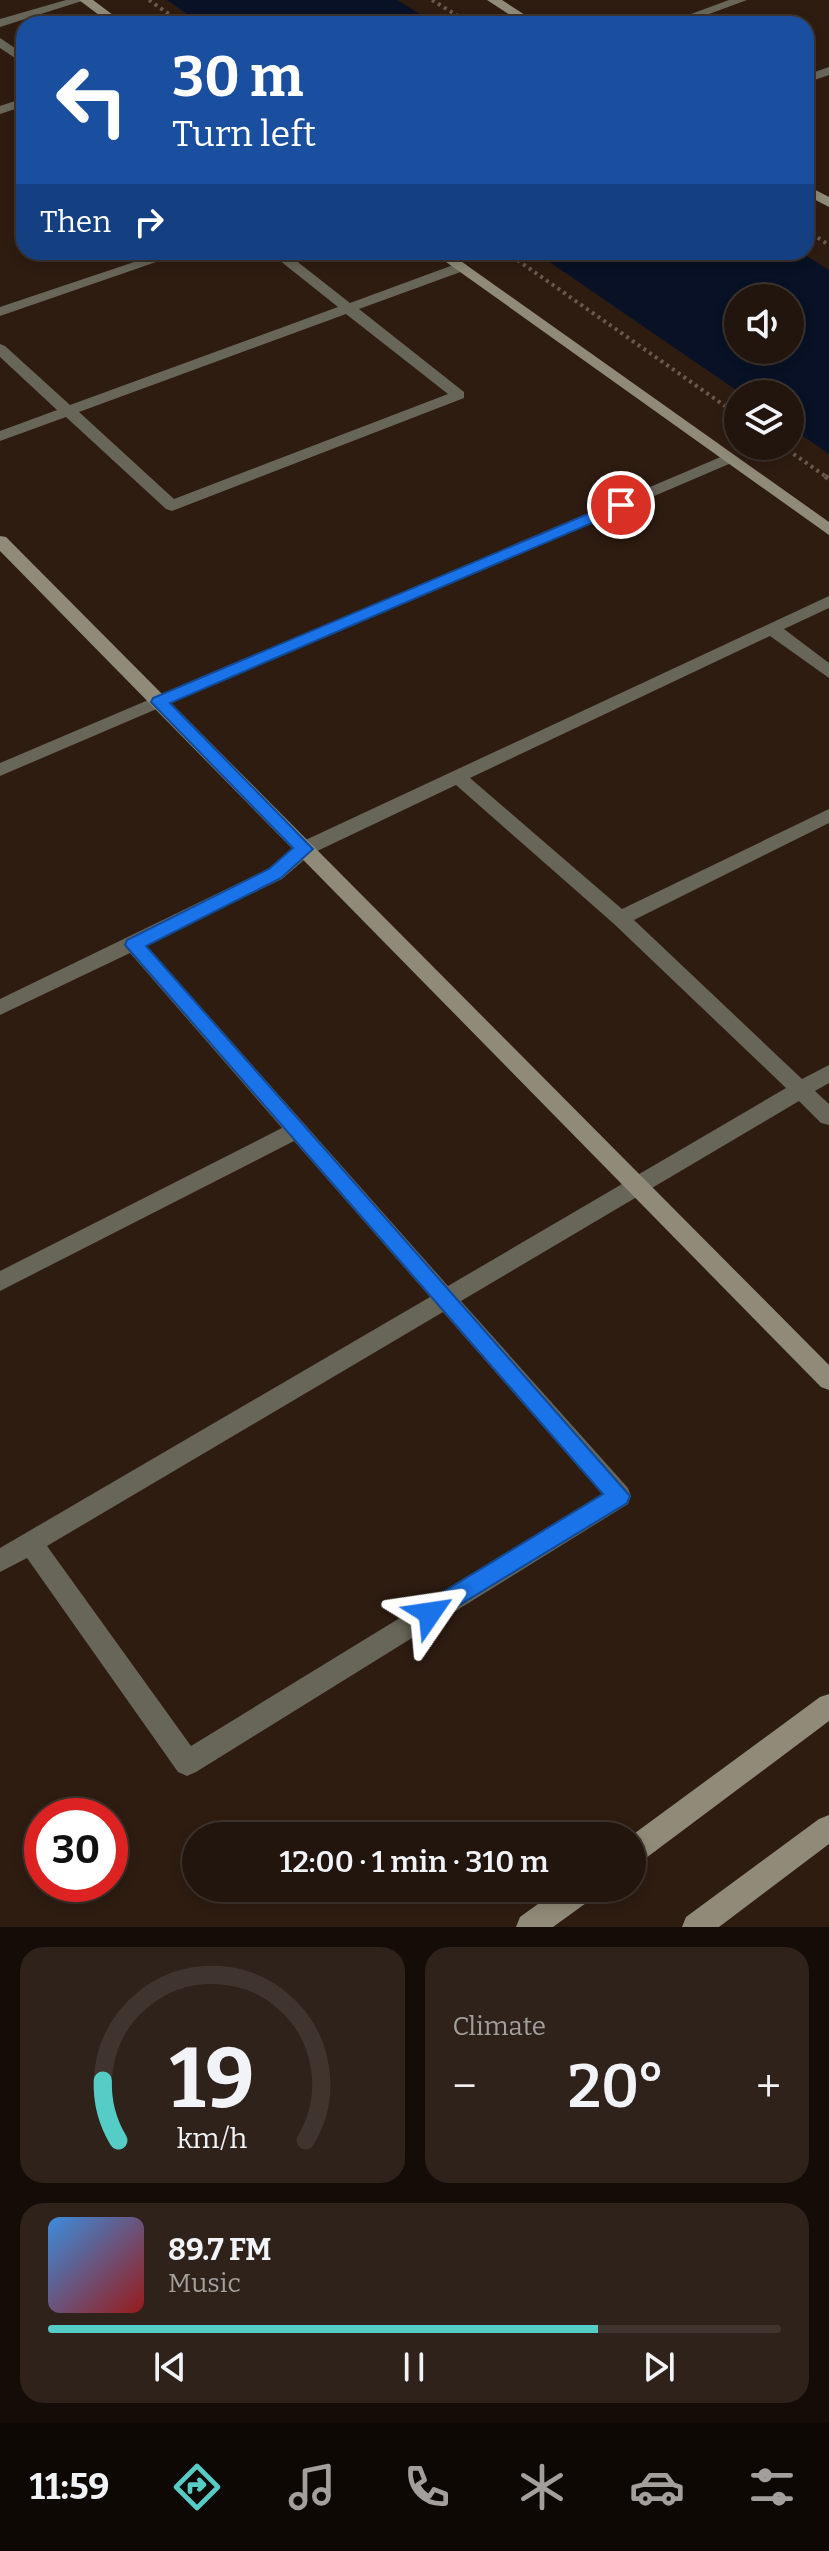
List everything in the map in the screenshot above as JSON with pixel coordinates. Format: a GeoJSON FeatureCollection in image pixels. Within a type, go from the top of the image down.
{"type":"FeatureCollection","features":[{"type":"Feature","properties":{"kind":"street"},"geometry":{"type":"LineString","coordinates":[[24,16],[79,0]]}},
{"type":"Feature","properties":{"kind":"street"},"geometry":{"type":"LineString","coordinates":[[85,0],[108,16]]}},
{"type":"Feature","properties":{"kind":"street"},"geometry":{"type":"LineString","coordinates":[[493,0],[520,16]]}},
{"type":"Feature","properties":{"kind":"street"},"geometry":{"type":"LineString","coordinates":[[694,16],[741,0]]}},
{"type":"Feature","properties":{"kind":"street"},"geometry":{"type":"LineString","coordinates":[[0,312],[154,260]]}},
{"type":"Feature","properties":{"kind":"street"},"geometry":{"type":"LineString","coordinates":[[0,349],[172,506],[459,395],[286,260]]}},
{"type":"Feature","properties":{"kind":"street"},"geometry":{"type":"LineString","coordinates":[[451,260],[724,454]]}},
{"type":"Feature","properties":{"kind":"street"},"geometry":{"type":"LineString","coordinates":[[0,436],[461,267]]}},
{"type":"Feature","properties":{"kind":"street"},"geometry":{"type":"LineString","coordinates":[[0,770],[725,460]]}},
{"type":"Feature","properties":{"kind":"street"},"geometry":{"type":"LineString","coordinates":[[733,460],[829,530]]}},
{"type":"Feature","properties":{"kind":"street"},"geometry":{"type":"LineString","coordinates":[[0,541],[829,1380]]}},
{"type":"Feature","properties":{"kind":"street"},"geometry":{"type":"LineString","coordinates":[[0,1008],[275,874],[304,849],[829,601]]}},
{"type":"Feature","properties":{"kind":"street"},"geometry":{"type":"LineString","coordinates":[[771,628],[829,672]]}},
{"type":"Feature","properties":{"kind":"street"},"geometry":{"type":"LineString","coordinates":[[458,777],[620,918],[829,1117]]}},
{"type":"Feature","properties":{"kind":"street"},"geometry":{"type":"LineString","coordinates":[[620,918],[829,815]]}},
{"type":"Feature","properties":{"kind":"street"},"geometry":{"type":"LineString","coordinates":[[30,1543],[187,1763],[619,1496],[134,945]]}},
{"type":"Feature","properties":{"kind":"street"},"geometry":{"type":"LineString","coordinates":[[0,1561],[829,1073]]}},
{"type":"Feature","properties":{"kind":"street"},"geometry":{"type":"LineString","coordinates":[[0,1282],[296,1130]]}},
{"type":"Feature","properties":{"kind":"street"},"geometry":{"type":"LineString","coordinates":[[646,1842],[829,1706]]}},
{"type":"Feature","properties":{"kind":"street"},"geometry":{"type":"LineString","coordinates":[[696,1927],[829,1828]]}},
{"type":"Feature","properties":{"kind":"street"},"geometry":{"type":"LineString","coordinates":[[530,1927],[564,1902]]}},
{"type":"Feature","properties":{"kind":"path"},"geometry":{"type":"LineString","coordinates":[[149,0],[172,16]]}},
{"type":"Feature","properties":{"kind":"path"},"geometry":{"type":"LineString","coordinates":[[432,0],[458,16]]}},
{"type":"Feature","properties":{"kind":"path"},"geometry":{"type":"LineString","coordinates":[[517,260],[724,405]]}},
{"type":"Feature","properties":{"kind":"path"},"geometry":{"type":"LineString","coordinates":[[802,460],[829,479]]}},
{"type":"Feature","properties":{"kind":"water"},"geometry":{"type":"Polygon","coordinates":[[[167,0],[397,0],[423,16],[190,16],[167,0]]]}},
{"type":"Feature","properties":{"kind":"water"},"geometry":{"type":"Polygon","coordinates":[[[547,260],[813,260],[829,270],[829,454],[804,437],[804,380],[724,382],[547,260]]]}},
{"type":"Feature","properties":{"kind":"route"},"geometry":{"type":"LineString","coordinates":[[430,1613],[619,1496],[134,945],[275,874],[304,849],[159,702],[621,505]]}}]}
